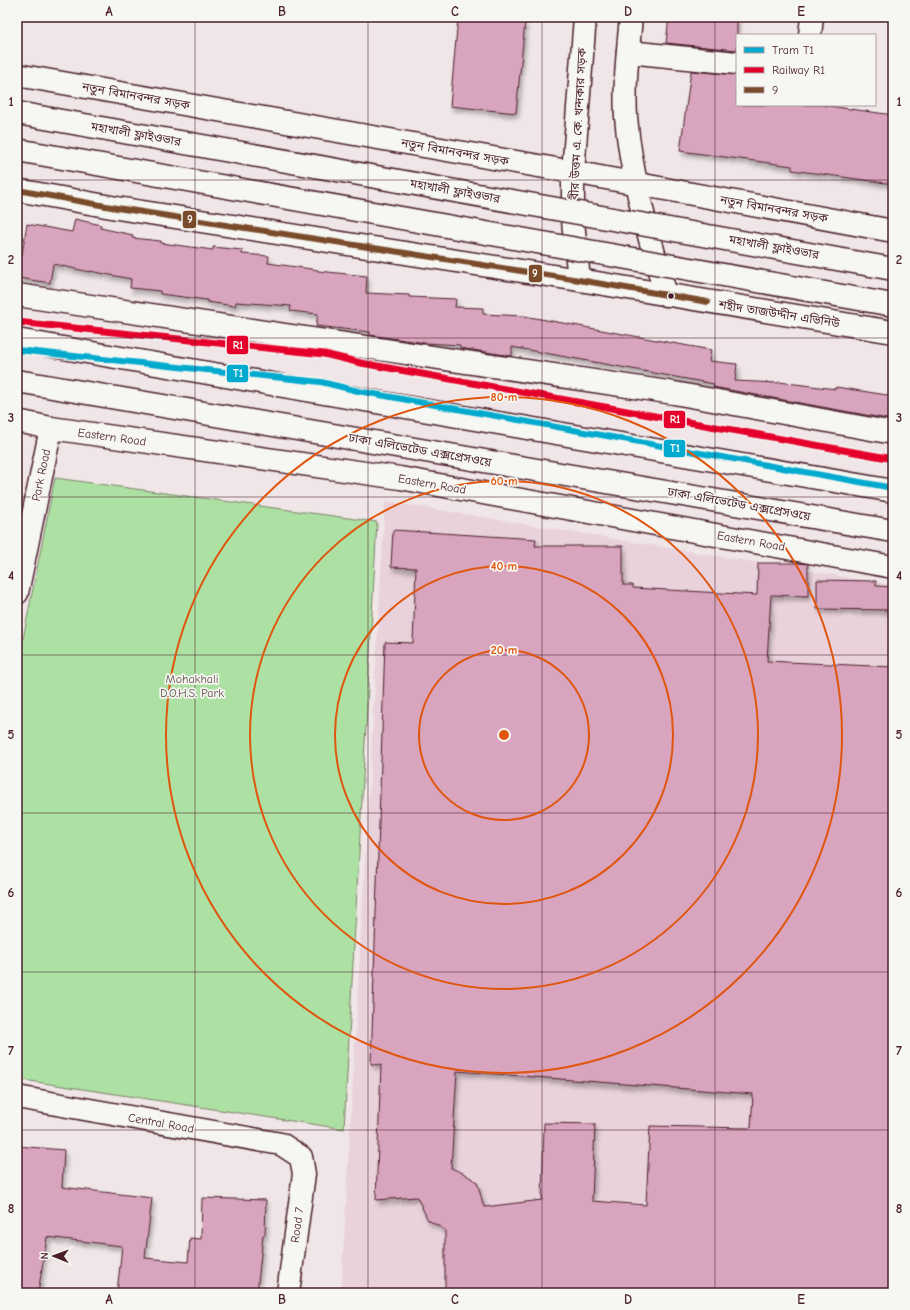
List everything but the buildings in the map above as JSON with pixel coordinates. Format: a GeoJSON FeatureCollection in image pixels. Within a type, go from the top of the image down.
{"type":"FeatureCollection","features":[{"type":"Feature","properties":{"kind":"main road","name":"বীর উত্তম এ. কে. খন্দকার সড়ক"},"geometry":{"type":"LineString","coordinates":[[579,280],[573,220],[573,172],[585,17]]}},
{"type":"Feature","properties":{"kind":"main road"},"geometry":{"type":"LineString","coordinates":[[17,190],[116,208],[579,280],[666,295],[650,240],[631,158],[626,116],[628,52],[631,17]]}},
{"type":"Feature","properties":{"kind":"main road"},"geometry":{"type":"LineString","coordinates":[[810,34],[812,17]]}},
{"type":"Feature","properties":{"kind":"main road"},"geometry":{"type":"LineString","coordinates":[[628,52],[736,63]]}},
{"type":"Feature","properties":{"kind":"main road","name":"নতুন বিমানবন্দর সড়ক"},"geometry":{"type":"LineString","coordinates":[[17,75],[573,172],[893,231]]}},
{"type":"Feature","properties":{"kind":"main road","name":"মহাখালী ফ্লাইওভার"},"geometry":{"type":"LineString","coordinates":[[17,113],[893,269]]}},
{"type":"Feature","properties":{"kind":"main road"},"geometry":{"type":"LineString","coordinates":[[17,150],[893,305]]}},
{"type":"Feature","properties":{"kind":"main road"},"geometry":{"type":"LineString","coordinates":[[17,295],[674,393],[893,433]]}},
{"type":"Feature","properties":{"kind":"main road","name":"শহীদ তাজউদ্দীন এভিনিউ"},"geometry":{"type":"LineString","coordinates":[[666,295],[893,332]]}},
{"type":"Feature","properties":{"kind":"main road"},"geometry":{"type":"LineString","coordinates":[[17,340],[893,491]]}},
{"type":"Feature","properties":{"kind":"main road","name":"ঢাকা এলিভেটেড এক্সপ্রেসওয়ে"},"geometry":{"type":"LineString","coordinates":[[17,381],[893,531]]}},
{"type":"Feature","properties":{"kind":"main road","name":"Eastern Road"},"geometry":{"type":"LineString","coordinates":[[17,421],[51,428],[400,478],[893,567]]}},
{"type":"Feature","properties":{"kind":"main road","name":"Park Road"},"geometry":{"type":"LineString","coordinates":[[17,593],[51,428]]}},
{"type":"Feature","properties":{"kind":"main road","name":"Central Road"},"geometry":{"type":"LineString","coordinates":[[17,1097],[281,1144],[301,1157]]}},
{"type":"Feature","properties":{"kind":"main road","name":"Road 7"},"geometry":{"type":"LineString","coordinates":[[288,1293],[304,1174],[301,1157]]}},
{"type":"Feature","properties":{"kind":"shaded area"},"geometry":{"type":"Polygon","coordinates":[[[385,501],[893,585],[893,1293],[341,1293],[385,501]]]}},
{"type":"Feature","properties":{"kind":"green space","name":"Mohakhali D.O.H.S. Park"},"geometry":{"type":"Polygon","coordinates":[[[55,478],[377,522],[344,1129],[17,1079],[17,669],[55,478]]]}},
{"type":"Feature","properties":{"kind":"tram line","name":"T1"},"geometry":{"type":"LineString","coordinates":[[17,350],[321,382],[358,391],[893,488]]}},
{"type":"Feature","properties":{"kind":"rail line","name":"R1"},"geometry":{"type":"LineString","coordinates":[[17,322],[324,354],[361,363],[893,459]]}},
{"type":"Feature","properties":{"kind":"transit line","name":"9"},"geometry":{"type":"LineString","coordinates":[[17,190],[117,208],[579,280],[708,302]]}}]}
